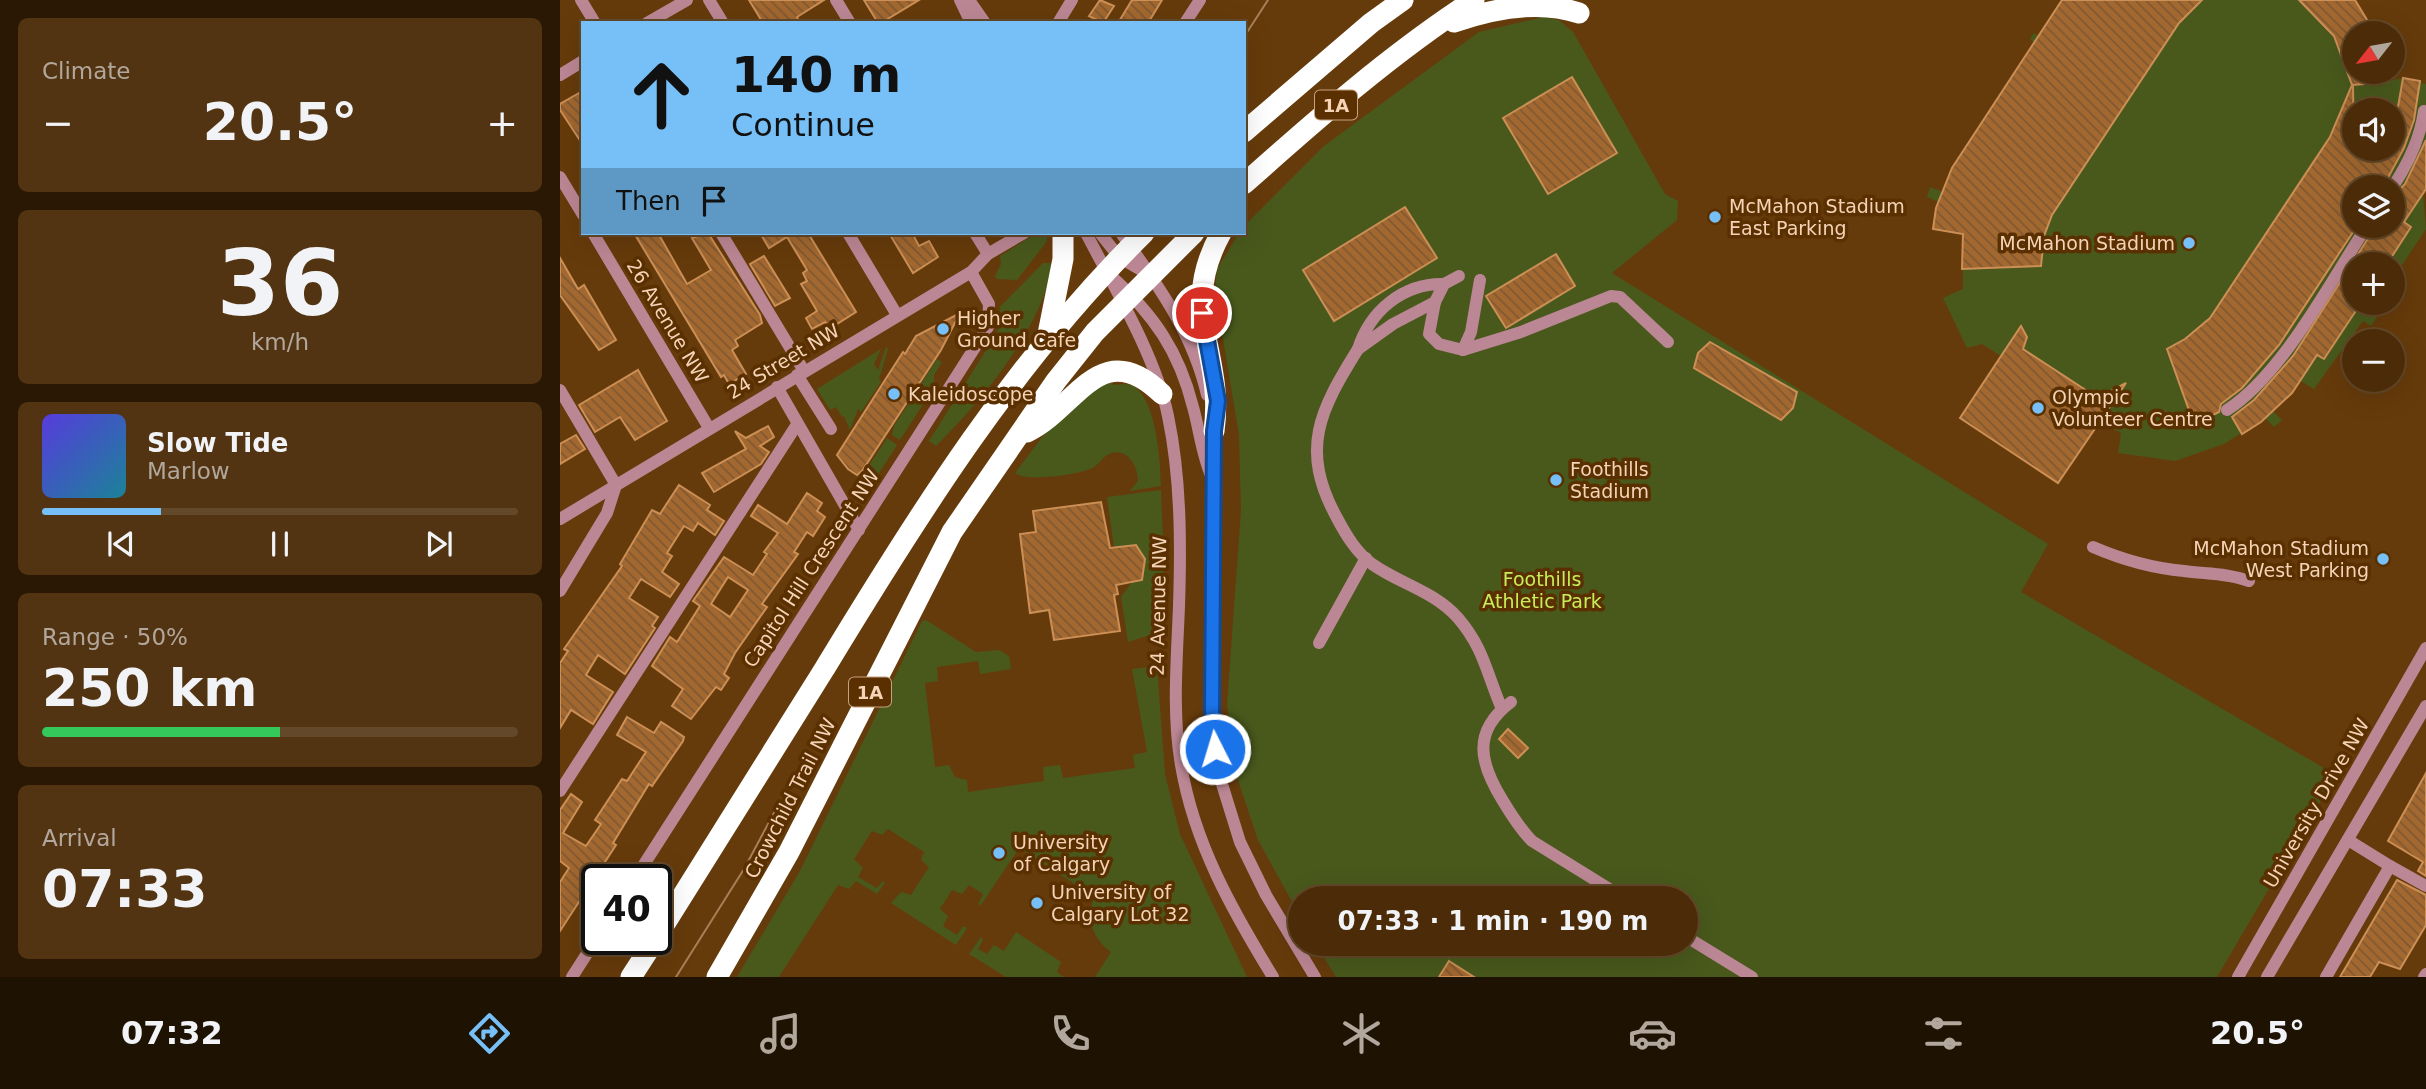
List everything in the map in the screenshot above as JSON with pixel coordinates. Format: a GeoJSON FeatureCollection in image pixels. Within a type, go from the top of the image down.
{"type":"FeatureCollection","features":[{"type":"Feature","properties":{"kind":"highway","name":"1A"},"geometry":{"type":"LineString","coordinates":[[1246,183],[1354,89],[1429,30],[1474,0]]}},
{"type":"Feature","properties":{"kind":"highway"},"geometry":{"type":"LineString","coordinates":[[1429,30],[1520,3],[1546,1],[1563,4],[1579,13],[1575,0]]}},
{"type":"Feature","properties":{"kind":"highway","name":"1A"},"geometry":{"type":"LineString","coordinates":[[1246,130],[1396,3]]}},
{"type":"Feature","properties":{"kind":"highway"},"geometry":{"type":"LineString","coordinates":[[1048,336],[1063,259],[1063,235]]}},
{"type":"Feature","properties":{"kind":"highway","name":"Crowchild Trail NW"},"geometry":{"type":"LineString","coordinates":[[717,977],[789,852],[952,532],[1056,381],[1095,332],[1192,235]]}},
{"type":"Feature","properties":{"kind":"highway"},"geometry":{"type":"LineString","coordinates":[[1214,431],[1218,401],[1200,296],[1208,256],[1220,235]]}},
{"type":"Feature","properties":{"kind":"highway","name":"Crowchild Trail NW"},"geometry":{"type":"LineString","coordinates":[[672,913],[921,509],[1048,336],[1124,248]]}},
{"type":"Feature","properties":{"kind":"highway"},"geometry":{"type":"LineString","coordinates":[[1019,436],[1039,426],[1078,389],[1101,376],[1119,371],[1144,377],[1162,394]]}},
{"type":"Feature","properties":{"kind":"highway","name":"Crowchild Trail NW"},"geometry":{"type":"LineString","coordinates":[[631,977],[645,955]]}},
{"type":"Feature","properties":{"kind":"street"},"geometry":{"type":"LineString","coordinates":[[581,0],[594,21]]}},
{"type":"Feature","properties":{"kind":"street"},"geometry":{"type":"LineString","coordinates":[[650,21],[687,0]]}},
{"type":"Feature","properties":{"kind":"street"},"geometry":{"type":"LineString","coordinates":[[709,0],[722,21]]}},
{"type":"Feature","properties":{"kind":"street"},"geometry":{"type":"LineString","coordinates":[[836,0],[849,21]]}},
{"type":"Feature","properties":{"kind":"street"},"geometry":{"type":"LineString","coordinates":[[960,0],[970,21]]}},
{"type":"Feature","properties":{"kind":"street"},"geometry":{"type":"LineString","coordinates":[[969,0],[984,21]]}},
{"type":"Feature","properties":{"kind":"street"},"geometry":{"type":"LineString","coordinates":[[1059,21],[1072,0]]}},
{"type":"Feature","properties":{"kind":"street"},"geometry":{"type":"LineString","coordinates":[[1186,21],[1200,0]]}},
{"type":"Feature","properties":{"kind":"street"},"geometry":{"type":"LineString","coordinates":[[560,75],[581,62]]}},
{"type":"Feature","properties":{"kind":"street"},"geometry":{"type":"LineString","coordinates":[[2401,175],[2408,165],[2421,131],[2424,111]]}},
{"type":"Feature","properties":{"kind":"street"},"geometry":{"type":"LineString","coordinates":[[560,177],[581,212]]}},
{"type":"Feature","properties":{"kind":"street","name":"26 Avenue NW"},"geometry":{"type":"LineString","coordinates":[[594,235],[709,428]]}},
{"type":"Feature","properties":{"kind":"street"},"geometry":{"type":"LineString","coordinates":[[722,235],[831,429]]}},
{"type":"Feature","properties":{"kind":"street"},"geometry":{"type":"LineString","coordinates":[[849,235],[897,314]]}},
{"type":"Feature","properties":{"kind":"street"},"geometry":{"type":"LineString","coordinates":[[976,235],[988,254]]}},
{"type":"Feature","properties":{"kind":"street","name":"24 Street NW"},"geometry":{"type":"LineString","coordinates":[[560,519],[897,314],[971,272],[988,254],[1021,235]]}},
{"type":"Feature","properties":{"kind":"street"},"geometry":{"type":"LineString","coordinates":[[1091,235],[1124,248]]}},
{"type":"Feature","properties":{"kind":"street"},"geometry":{"type":"LineString","coordinates":[[1103,235],[1124,248],[1151,276],[1170,305],[1196,358],[1214,431],[1212,710],[1219,778],[1248,860],[1315,977]]}},
{"type":"Feature","properties":{"kind":"street"},"geometry":{"type":"LineString","coordinates":[[2227,410],[2244,399],[2270,373],[2359,238]]}},
{"type":"Feature","properties":{"kind":"street"},"geometry":{"type":"LineString","coordinates":[[1124,248],[1127,300],[1150,313],[1182,371],[1199,430],[1205,463],[1214,484]]}},
{"type":"Feature","properties":{"kind":"street","name":"Capitol Hill Crescent NW"},"geometry":{"type":"LineString","coordinates":[[644,864],[988,327],[989,304],[971,272]]}},
{"type":"Feature","properties":{"kind":"street"},"geometry":{"type":"LineString","coordinates":[[1459,276],[1444,284],[1419,285],[1383,306],[1364,330],[1358,349],[1329,398],[1318,428],[1315,449],[1317,469],[1325,496],[1350,543],[1366,558],[1422,589],[1456,616],[1486,660],[1506,705],[1485,738],[1483,766],[1522,831],[1532,841],[1605,886]]}},
{"type":"Feature","properties":{"kind":"street"},"geometry":{"type":"LineString","coordinates":[[1463,350],[1471,332],[1480,279]]}},
{"type":"Feature","properties":{"kind":"street"},"geometry":{"type":"LineString","coordinates":[[1444,284],[1435,302],[1429,334],[1439,344],[1463,350],[1521,332],[1611,296],[1620,297],[1668,342]]}},
{"type":"Feature","properties":{"kind":"street","name":"24 Avenue NW"},"geometry":{"type":"LineString","coordinates":[[1127,300],[1162,394],[1173,441],[1178,489],[1176,724],[1188,802],[1216,877],[1273,977]]}},
{"type":"Feature","properties":{"kind":"street"},"geometry":{"type":"LineString","coordinates":[[1358,349],[1393,324],[1435,302]]}},
{"type":"Feature","properties":{"kind":"street"},"geometry":{"type":"LineString","coordinates":[[777,387],[796,426],[859,530]]}},
{"type":"Feature","properties":{"kind":"street"},"geometry":{"type":"LineString","coordinates":[[560,390],[616,485],[607,513],[560,591]]}},
{"type":"Feature","properties":{"kind":"street"},"geometry":{"type":"LineString","coordinates":[[560,791],[796,426]]}},
{"type":"Feature","properties":{"kind":"street"},"geometry":{"type":"LineString","coordinates":[[2093,547],[2129,562],[2183,571],[2232,575],[2249,581]]}},
{"type":"Feature","properties":{"kind":"street"},"geometry":{"type":"LineString","coordinates":[[1319,643],[1366,558]]}},
{"type":"Feature","properties":{"kind":"street","name":"University Drive NW"},"geometry":{"type":"LineString","coordinates":[[2238,977],[2426,648]]}},
{"type":"Feature","properties":{"kind":"street"},"geometry":{"type":"LineString","coordinates":[[2267,977],[2426,706]]}},
{"type":"Feature","properties":{"kind":"street"},"geometry":{"type":"LineString","coordinates":[[2347,840],[2426,886]]}},
{"type":"Feature","properties":{"kind":"street"},"geometry":{"type":"LineString","coordinates":[[2326,977],[2390,866]]}},
{"type":"Feature","properties":{"kind":"street"},"geometry":{"type":"LineString","coordinates":[[1698,944],[1752,977]]}},
{"type":"Feature","properties":{"kind":"street"},"geometry":{"type":"LineString","coordinates":[[572,977],[586,955]]}},
{"type":"Feature","properties":{"kind":"green space","name":"McMahon Stadium"},"geometry":{"type":"Polygon","coordinates":[[[2062,0],[2355,0],[2368,21],[2342,21],[2342,84],[2405,84],[2405,79],[2426,84],[2426,189],[2423,193],[2426,229],[2405,260],[2405,252],[2342,252],[2342,315],[2377,317],[2371,326],[2363,321],[2357,329],[2342,329],[2342,350],[2314,389],[2299,380],[2292,393],[2273,411],[2282,420],[2274,427],[2265,418],[2224,444],[2175,461],[2118,453],[2121,433],[2100,422],[2058,483],[1960,418],[2001,356],[1982,344],[1967,348],[1943,298],[1963,289],[1963,235],[1933,229],[1939,202],[1927,197],[1930,187],[1943,192],[1952,168],[2034,43],[2030,39],[2034,33],[2039,36],[2062,0]]]}},
{"type":"Feature","properties":{"kind":"green space","name":"Foothills Athletic Park"},"geometry":{"type":"Polygon","coordinates":[[[1543,17],[1559,20],[1573,32],[1665,194],[1678,201],[1677,220],[1612,273],[2048,544],[2021,592],[2336,775],[2217,977],[1336,977],[1323,956],[1698,956],[1698,886],[1288,886],[1288,894],[1258,840],[1238,780],[1227,705],[1241,511],[1239,435],[1215,290],[1217,269],[1238,235],[1246,235],[1246,224],[1324,146],[1479,32],[1543,17]]]}},
{"type":"Feature","properties":{"kind":"green space"},"geometry":{"type":"Polygon","coordinates":[[[1034,235],[1046,235],[1047,241],[1017,280],[997,279],[995,276],[1001,264],[1000,256],[1034,235]]]}},
{"type":"Feature","properties":{"kind":"green space"},"geometry":{"type":"Polygon","coordinates":[[[1043,263],[1050,263],[1052,269],[1045,293],[1021,341],[972,408],[936,446],[929,441],[997,333],[1000,307],[1043,263]]]}},
{"type":"Feature","properties":{"kind":"green space"},"geometry":{"type":"Polygon","coordinates":[[[886,347],[888,349],[879,379],[881,382],[861,412],[858,409],[850,430],[844,416],[842,417],[836,407],[830,410],[817,389],[881,349],[874,364],[878,370],[886,347]]]}},
{"type":"Feature","properties":{"kind":"green space"},"geometry":{"type":"Polygon","coordinates":[[[937,359],[942,362],[934,375],[934,387],[900,440],[892,435],[894,426],[937,359]]]}},
{"type":"Feature","properties":{"kind":"green space"},"geometry":{"type":"Polygon","coordinates":[[[1109,379],[1113,385],[1133,385],[1148,406],[1156,433],[1161,486],[1130,491],[1138,481],[1136,469],[1130,458],[1120,453],[1107,455],[1093,468],[1074,473],[1030,477],[1015,473],[1070,400],[1109,379]]]}},
{"type":"Feature","properties":{"kind":"green space"},"geometry":{"type":"Polygon","coordinates":[[[887,438],[897,445],[863,498],[855,487],[887,438]]]}},
{"type":"Feature","properties":{"kind":"green space"},"geometry":{"type":"Polygon","coordinates":[[[1161,490],[1163,581],[1158,617],[1153,634],[1128,642],[1121,597],[1132,582],[1142,580],[1145,559],[1136,545],[1114,547],[1107,497],[1161,490]]]}},
{"type":"Feature","properties":{"kind":"green space","name":"University of Calgary"},"geometry":{"type":"Polygon","coordinates":[[[926,620],[976,652],[999,650],[1009,656],[1011,669],[980,674],[978,661],[937,667],[938,681],[925,683],[935,767],[949,765],[955,777],[967,780],[968,792],[1044,781],[1043,767],[1060,765],[1063,778],[1135,768],[1133,755],[1147,752],[1132,669],[1157,666],[1165,774],[1180,834],[1247,977],[1095,977],[1111,952],[1099,941],[1092,927],[1090,912],[1095,897],[1019,848],[981,905],[978,904],[983,894],[969,885],[962,894],[952,890],[940,909],[948,916],[943,926],[957,935],[963,926],[967,928],[956,945],[891,903],[901,892],[911,895],[929,867],[921,860],[924,852],[888,829],[882,835],[872,831],[854,859],[863,868],[858,877],[877,888],[883,881],[885,883],[877,894],[856,881],[849,889],[838,885],[779,977],[737,977],[800,871],[922,621],[926,620]]]}},
{"type":"Feature","properties":{"kind":"green space"},"geometry":{"type":"Polygon","coordinates":[[[1016,932],[1061,962],[1057,972],[1064,977],[1006,977],[969,954],[981,937],[983,940],[978,949],[987,954],[994,945],[1004,951],[1016,932]]]}},
{"type":"Feature","properties":{"kind":"building"},"geometry":{"type":"Polygon","coordinates":[[[749,0],[824,0],[797,17],[799,21],[762,21],[749,0]]]}},
{"type":"Feature","properties":{"kind":"building"},"geometry":{"type":"Polygon","coordinates":[[[864,0],[919,0],[884,21],[877,21],[864,0]]]}},
{"type":"Feature","properties":{"kind":"building"},"geometry":{"type":"Polygon","coordinates":[[[1100,0],[1114,6],[1104,21],[1089,16],[1100,0]]]}},
{"type":"Feature","properties":{"kind":"building"},"geometry":{"type":"Polygon","coordinates":[[[1132,0],[1162,0],[1149,21],[1119,21],[1132,0]]]}},
{"type":"Feature","properties":{"kind":"building"},"geometry":{"type":"Polygon","coordinates":[[[2062,0],[2202,0],[2179,23],[2052,215],[2044,236],[2041,266],[1962,269],[1963,234],[1933,229],[1936,208],[1952,168],[2062,0]]]}},
{"type":"Feature","properties":{"kind":"building"},"geometry":{"type":"Polygon","coordinates":[[[2299,0],[2355,0],[2368,21],[2342,21],[2342,58],[2334,36],[2299,0]]]}},
{"type":"Feature","properties":{"kind":"building"},"geometry":{"type":"Polygon","coordinates":[[[1572,77],[1617,153],[1548,194],[1503,118],[1572,77]]]}},
{"type":"Feature","properties":{"kind":"building"},"geometry":{"type":"Polygon","coordinates":[[[2405,78],[2420,81],[2414,120],[2405,145],[2405,98],[2400,98],[2405,78]]]}},
{"type":"Feature","properties":{"kind":"building"},"geometry":{"type":"Polygon","coordinates":[[[2364,84],[2353,85],[2353,98],[2346,98],[2352,85],[2364,84]]]}},
{"type":"Feature","properties":{"kind":"building"},"geometry":{"type":"Polygon","coordinates":[[[579,93],[581,96],[581,142],[560,110],[560,104],[579,93]]]}},
{"type":"Feature","properties":{"kind":"building"},"geometry":{"type":"Polygon","coordinates":[[[2342,109],[2342,161],[2397,161],[2389,175],[2342,175],[2342,238],[2349,238],[2279,345],[2242,388],[2221,404],[2219,412],[2194,424],[2167,349],[2185,339],[2210,318],[2330,137],[2342,109]]]}},
{"type":"Feature","properties":{"kind":"building"},"geometry":{"type":"Polygon","coordinates":[[[2426,140],[2426,189],[2405,220],[2405,184],[2426,140]]]}},
{"type":"Feature","properties":{"kind":"building"},"geometry":{"type":"Polygon","coordinates":[[[1405,207],[1437,258],[1334,321],[1303,270],[1405,207]]]}},
{"type":"Feature","properties":{"kind":"building"},"geometry":{"type":"Polygon","coordinates":[[[2405,223],[2411,227],[2405,236],[2405,223]]]}},
{"type":"Feature","properties":{"kind":"building"},"geometry":{"type":"Polygon","coordinates":[[[635,235],[659,235],[687,284],[711,270],[692,238],[709,235],[760,315],[762,323],[735,340],[738,346],[732,350],[746,374],[729,384],[724,375],[721,377],[635,235]]]}},
{"type":"Feature","properties":{"kind":"building"},"geometry":{"type":"Polygon","coordinates":[[[761,235],[809,235],[856,312],[829,329],[825,322],[812,329],[806,318],[817,311],[801,284],[807,281],[803,273],[807,270],[787,237],[769,248],[761,235]]]}},
{"type":"Feature","properties":{"kind":"building"},"geometry":{"type":"Polygon","coordinates":[[[890,235],[913,235],[919,246],[929,241],[938,257],[913,273],[890,235]]]}},
{"type":"Feature","properties":{"kind":"building"},"geometry":{"type":"Polygon","coordinates":[[[2368,238],[2404,238],[2395,252],[2359,252],[2368,238]]]}},
{"type":"Feature","properties":{"kind":"building"},"geometry":{"type":"Polygon","coordinates":[[[1556,254],[1575,286],[1506,328],[1486,296],[1556,254]]]}},
{"type":"Feature","properties":{"kind":"building"},"geometry":{"type":"Polygon","coordinates":[[[764,256],[790,298],[775,306],[750,264],[764,256]]]}},
{"type":"Feature","properties":{"kind":"building"},"geometry":{"type":"Polygon","coordinates":[[[560,258],[578,289],[584,285],[616,340],[599,350],[560,295],[560,258]]]}},
{"type":"Feature","properties":{"kind":"building"},"geometry":{"type":"Polygon","coordinates":[[[2342,279],[2342,315],[2353,315],[2324,359],[2317,355],[2292,393],[2261,422],[2242,434],[2232,417],[2254,400],[2293,356],[2342,279]]]}},
{"type":"Feature","properties":{"kind":"building","name":"Kaleidoscope"},"geometry":{"type":"Polygon","coordinates":[[[960,313],[941,350],[862,471],[857,475],[848,469],[837,455],[903,352],[905,354],[916,336],[960,313]]]}},
{"type":"Feature","properties":{"kind":"building","name":"Olympic Volunteer Centre"},"geometry":{"type":"Polygon","coordinates":[[[2021,326],[2027,337],[2023,349],[2098,398],[2126,383],[2058,483],[1960,418],[2021,326]]]}},
{"type":"Feature","properties":{"kind":"building"},"geometry":{"type":"Polygon","coordinates":[[[1710,342],[1797,392],[1793,408],[1781,420],[1694,368],[1698,353],[1710,342]]]}},
{"type":"Feature","properties":{"kind":"building"},"geometry":{"type":"Polygon","coordinates":[[[638,370],[667,421],[635,440],[620,417],[595,432],[579,405],[638,370]]]}},
{"type":"Feature","properties":{"kind":"building"},"geometry":{"type":"Polygon","coordinates":[[[768,426],[774,437],[760,446],[769,452],[761,464],[714,492],[702,473],[746,449],[735,431],[746,438],[768,426]]]}},
{"type":"Feature","properties":{"kind":"building"},"geometry":{"type":"Polygon","coordinates":[[[576,435],[585,449],[560,464],[560,444],[576,435]]]}},
{"type":"Feature","properties":{"kind":"building"},"geometry":{"type":"Polygon","coordinates":[[[679,485],[710,505],[707,510],[724,521],[715,535],[698,523],[693,531],[684,526],[667,553],[672,556],[662,572],[679,584],[670,597],[641,579],[629,598],[658,617],[652,626],[655,628],[625,674],[598,655],[586,675],[613,692],[593,724],[571,710],[560,728],[560,663],[568,651],[564,649],[622,566],[620,564],[652,510],[660,514],[679,485]]]}},
{"type":"Feature","properties":{"kind":"building"},"geometry":{"type":"Polygon","coordinates":[[[807,493],[822,503],[817,511],[825,517],[813,536],[807,532],[794,552],[798,554],[762,604],[767,607],[724,674],[729,678],[721,690],[716,687],[691,719],[672,706],[683,689],[652,666],[670,637],[677,642],[700,606],[693,601],[724,557],[753,575],[767,554],[764,552],[778,533],[751,516],[758,505],[787,524],[807,493]],[[728,577],[711,604],[730,617],[748,590],[728,577]]]}},
{"type":"Feature","properties":{"kind":"building"},"geometry":{"type":"Polygon","coordinates":[[[1101,502],[1110,548],[1136,545],[1145,559],[1142,580],[1116,585],[1118,594],[1114,595],[1120,631],[1054,640],[1049,610],[1030,613],[1020,534],[1036,532],[1033,511],[1101,502]]]}},
{"type":"Feature","properties":{"kind":"building"},"geometry":{"type":"Polygon","coordinates":[[[627,717],[654,733],[661,722],[684,737],[652,786],[649,784],[613,843],[616,845],[604,864],[581,864],[581,899],[560,931],[560,882],[569,868],[560,861],[560,810],[571,794],[582,802],[563,833],[586,846],[601,824],[595,820],[622,779],[627,781],[646,752],[617,735],[627,717]]]}},
{"type":"Feature","properties":{"kind":"building"},"geometry":{"type":"Polygon","coordinates":[[[1508,729],[1528,748],[1518,758],[1499,739],[1508,729]]]}},
{"type":"Feature","properties":{"kind":"building"},"geometry":{"type":"Polygon","coordinates":[[[2426,773],[2426,876],[2418,871],[2423,862],[2388,841],[2426,773]]]}},
{"type":"Feature","properties":{"kind":"building"},"geometry":{"type":"Polygon","coordinates":[[[2397,880],[2426,895],[2426,925],[2400,969],[2379,962],[2370,977],[2340,977],[2397,880]]]}},
{"type":"Feature","properties":{"kind":"building"},"geometry":{"type":"Polygon","coordinates":[[[1449,961],[1474,977],[1439,977],[1449,961]]]}},
{"type":"Feature","properties":{"kind":"tram line"},"geometry":{"type":"LineString","coordinates":[[1246,34],[1268,0]]}},
{"type":"Feature","properties":{"kind":"tram line"},"geometry":{"type":"LineString","coordinates":[[676,977],[744,869],[775,811]]}},
{"type":"Feature","properties":{"kind":"place","name":"McMahon Stadium East Parking"},"geometry":{"type":"Point","coordinates":[1715,217]}},
{"type":"Feature","properties":{"kind":"place","name":"McMahon Stadium"},"geometry":{"type":"Point","coordinates":[2189,243]}},
{"type":"Feature","properties":{"kind":"place","name":"Higher Ground Cafe"},"geometry":{"type":"Point","coordinates":[943,329]}},
{"type":"Feature","properties":{"kind":"place","name":"Kaleidoscope"},"geometry":{"type":"Point","coordinates":[894,394]}},
{"type":"Feature","properties":{"kind":"place","name":"Olympic Volunteer Centre"},"geometry":{"type":"Point","coordinates":[2038,408]}},
{"type":"Feature","properties":{"kind":"place","name":"Foothills Stadium"},"geometry":{"type":"Point","coordinates":[1556,480]}},
{"type":"Feature","properties":{"kind":"place","name":"McMahon Stadium West Parking"},"geometry":{"type":"Point","coordinates":[2383,559]}},
{"type":"Feature","properties":{"kind":"place","name":"University of Calgary"},"geometry":{"type":"Point","coordinates":[999,853]}},
{"type":"Feature","properties":{"kind":"place","name":"University of Calgary Lot 32"},"geometry":{"type":"Point","coordinates":[1037,903]}},
{"type":"Feature","properties":{"kind":"route"},"geometry":{"type":"LineString","coordinates":[[1202,313],[1218,401],[1214,431],[1212,710],[1215,749]]}}]}
